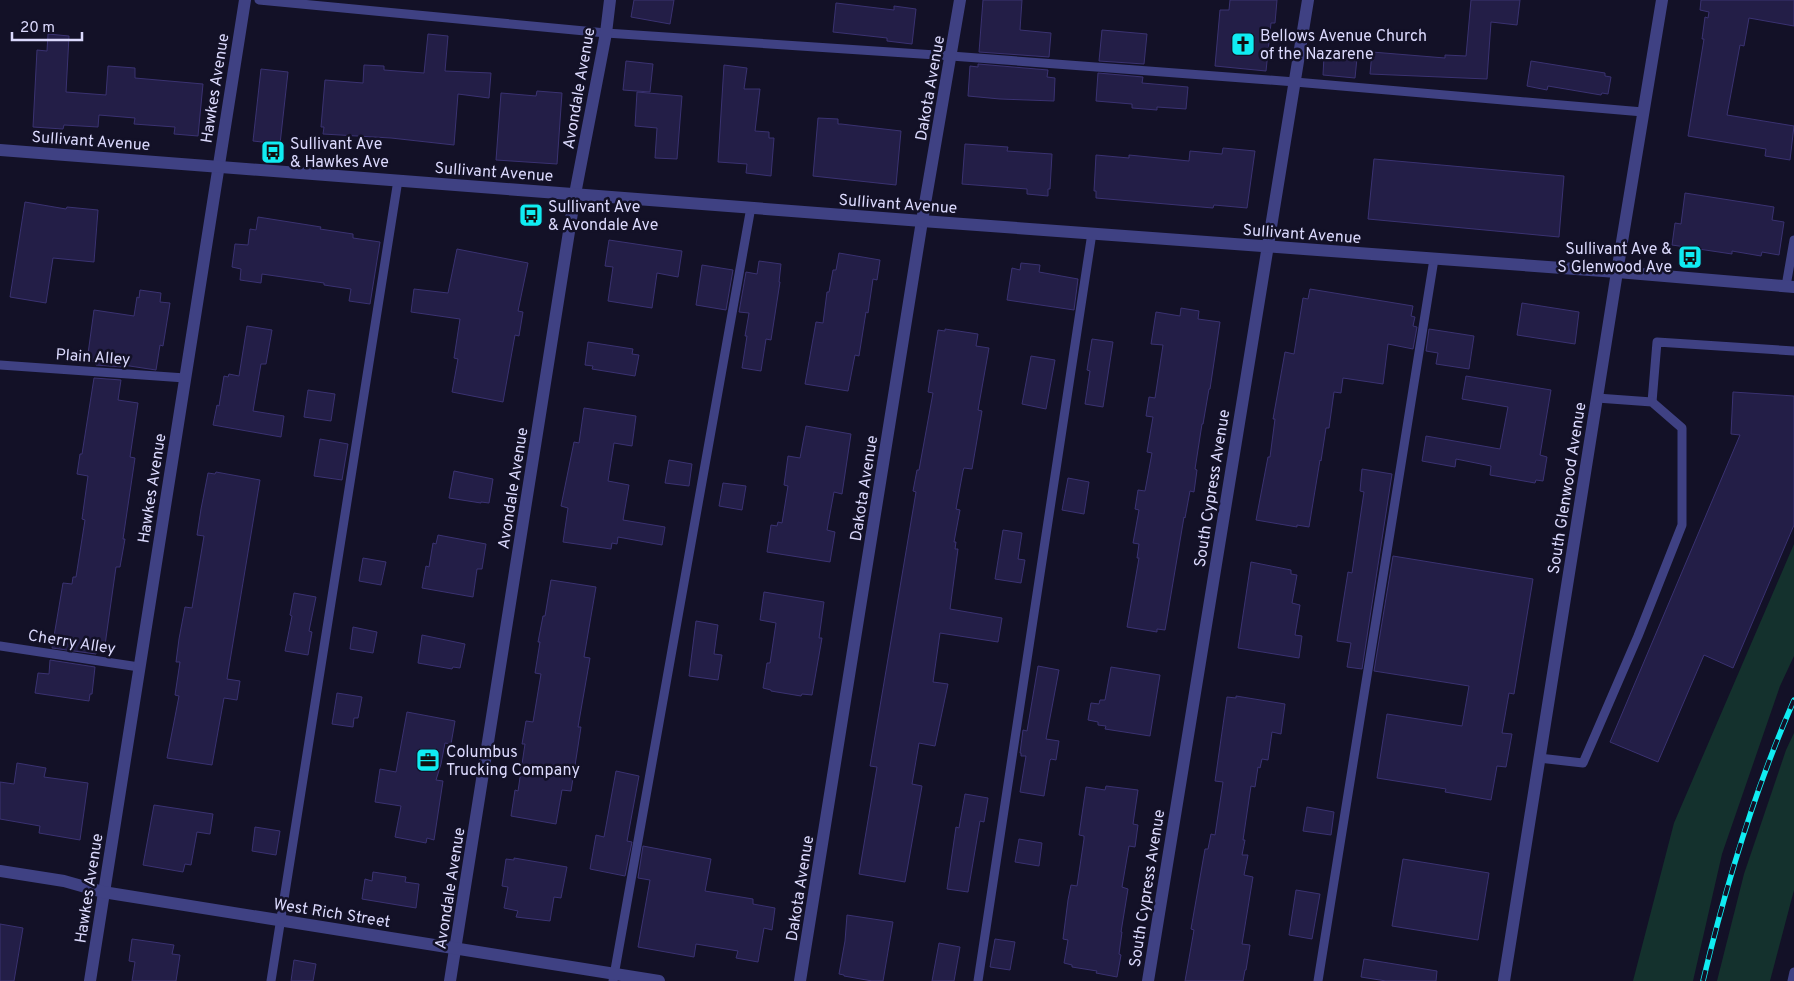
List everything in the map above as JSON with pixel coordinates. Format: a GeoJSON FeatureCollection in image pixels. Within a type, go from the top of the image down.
{"type":"FeatureCollection","features":[{"type":"Feature","properties":{"kind":"street","name":"Hawkes Avenue"},"geometry":{"type":"LineString","coordinates":[[90,981],[245,0]]}},
{"type":"Feature","properties":{"kind":"street","name":"Avondale Avenue"},"geometry":{"type":"LineString","coordinates":[[450,981],[575,194],[606,33],[610,0]]}},
{"type":"Feature","properties":{"kind":"street","name":"Dakota Avenue"},"geometry":{"type":"LineString","coordinates":[[800,981],[922,221],[960,0]]}},
{"type":"Feature","properties":{"kind":"street","name":"South Cypress Avenue"},"geometry":{"type":"LineString","coordinates":[[1148,981],[1308,0]]}},
{"type":"Feature","properties":{"kind":"street","name":"South Glenwood Avenue"},"geometry":{"type":"LineString","coordinates":[[1504,981],[1662,0]]}},
{"type":"Feature","properties":{"kind":"street","name":"Sullivant Avenue"},"geometry":{"type":"LineString","coordinates":[[0,150],[1617,272],[1790,287]]}},
{"type":"Feature","properties":{"kind":"street","name":"West Rich Street"},"geometry":{"type":"LineString","coordinates":[[0,871],[64,881],[104,892],[456,948],[614,977],[659,981]]}},
{"type":"Feature","properties":{"kind":"lane"},"geometry":{"type":"LineString","coordinates":[[259,0],[606,33],[951,56],[1295,82],[1643,112]]}},
{"type":"Feature","properties":{"kind":"lane"},"geometry":{"type":"LineString","coordinates":[[271,981],[279,920],[398,180]]}},
{"type":"Feature","properties":{"kind":"lane"},"geometry":{"type":"LineString","coordinates":[[614,977],[751,207]]}},
{"type":"Feature","properties":{"kind":"lane"},"geometry":{"type":"LineString","coordinates":[[978,981],[1092,233]]}},
{"type":"Feature","properties":{"kind":"lane"},"geometry":{"type":"LineString","coordinates":[[1790,287],[1794,240]]}},
{"type":"Feature","properties":{"kind":"lane"},"geometry":{"type":"LineString","coordinates":[[1318,981],[1434,259]]}},
{"type":"Feature","properties":{"kind":"lane"},"geometry":{"type":"LineString","coordinates":[[1652,402],[1657,342],[1794,352]]}},
{"type":"Feature","properties":{"kind":"lane","name":"Plain Alley"},"geometry":{"type":"LineString","coordinates":[[0,365],[185,378]]}},
{"type":"Feature","properties":{"kind":"lane"},"geometry":{"type":"LineString","coordinates":[[1539,758],[1583,763],[1638,636],[1682,524],[1682,428],[1652,402],[1597,398]]}},
{"type":"Feature","properties":{"kind":"lane","name":"Cherry Alley"},"geometry":{"type":"LineString","coordinates":[[0,646],[139,667]]}},
{"type":"Feature","properties":{"kind":"lane"},"geometry":{"type":"LineString","coordinates":[[1792,981],[1794,972]]}},
{"type":"Feature","properties":{"kind":"green space"},"geometry":{"type":"Polygon","coordinates":[[[1794,544],[1794,656],[1780,686],[1722,854],[1693,981],[1633,981],[1674,823],[1794,544]]]}},
{"type":"Feature","properties":{"kind":"green space"},"geometry":{"type":"Polygon","coordinates":[[[1794,733],[1794,890],[1770,981],[1717,981],[1744,874],[1786,750],[1794,733]]]}},
{"type":"Feature","properties":{"kind":"building"},"geometry":{"type":"Polygon","coordinates":[[[634,0],[674,0],[670,24],[631,17],[634,0]]]}},
{"type":"Feature","properties":{"kind":"building"},"geometry":{"type":"Polygon","coordinates":[[[983,0],[1022,0],[1020,30],[1051,33],[1049,57],[979,52],[983,0]]]}},
{"type":"Feature","properties":{"kind":"building","name":"Bellows Avenue Church of the Nazarene"},"geometry":{"type":"Polygon","coordinates":[[[1230,0],[1277,0],[1275,23],[1271,23],[1266,71],[1215,66],[1220,10],[1229,10],[1230,0]]]}},
{"type":"Feature","properties":{"kind":"building"},"geometry":{"type":"Polygon","coordinates":[[[1471,0],[1520,0],[1517,25],[1491,22],[1487,79],[1370,74],[1372,52],[1445,58],[1445,55],[1466,56],[1471,0]]]}},
{"type":"Feature","properties":{"kind":"building"},"geometry":{"type":"Polygon","coordinates":[[[1701,0],[1794,0],[1794,26],[1749,18],[1744,46],[1740,45],[1727,115],[1794,126],[1790,160],[1765,156],[1766,149],[1688,136],[1704,39],[1702,39],[1705,17],[1708,18],[1709,12],[1700,10],[1701,0]]]}},
{"type":"Feature","properties":{"kind":"building"},"geometry":{"type":"Polygon","coordinates":[[[836,3],[894,10],[894,6],[916,9],[912,44],[887,41],[887,38],[833,32],[836,3]]]}},
{"type":"Feature","properties":{"kind":"building"},"geometry":{"type":"Polygon","coordinates":[[[1102,30],[1147,34],[1144,64],[1099,61],[1102,30]]]}},
{"type":"Feature","properties":{"kind":"building"},"geometry":{"type":"Polygon","coordinates":[[[48,34],[69,36],[66,92],[106,95],[108,66],[135,68],[135,78],[203,84],[198,136],[174,134],[175,127],[134,124],[135,118],[99,115],[98,127],[64,125],[63,129],[33,127],[37,50],[47,51],[48,34]]]}},
{"type":"Feature","properties":{"kind":"building"},"geometry":{"type":"Polygon","coordinates":[[[428,34],[448,36],[445,71],[491,73],[489,98],[458,94],[454,145],[391,138],[323,134],[324,127],[321,127],[325,80],[363,83],[364,65],[384,66],[384,70],[424,73],[428,34]]]}},
{"type":"Feature","properties":{"kind":"building"},"geometry":{"type":"Polygon","coordinates":[[[1324,56],[1357,58],[1355,78],[1323,75],[1324,56]]]}},
{"type":"Feature","properties":{"kind":"building"},"geometry":{"type":"Polygon","coordinates":[[[626,61],[653,64],[650,92],[623,90],[626,61]]]}},
{"type":"Feature","properties":{"kind":"building"},"geometry":{"type":"Polygon","coordinates":[[[1531,61],[1605,73],[1605,76],[1611,77],[1608,94],[1602,93],[1601,95],[1548,86],[1547,90],[1527,86],[1531,61]]]}},
{"type":"Feature","properties":{"kind":"building"},"geometry":{"type":"Polygon","coordinates":[[[978,64],[1048,70],[1047,77],[1055,78],[1054,101],[968,96],[970,66],[978,67],[978,64]]]}},
{"type":"Feature","properties":{"kind":"building"},"geometry":{"type":"Polygon","coordinates":[[[724,65],[747,68],[744,89],[760,89],[755,131],[769,132],[769,138],[774,138],[771,176],[746,173],[747,164],[718,162],[724,65]]]}},
{"type":"Feature","properties":{"kind":"building"},"geometry":{"type":"Polygon","coordinates":[[[261,69],[288,72],[280,144],[253,141],[261,69]]]}},
{"type":"Feature","properties":{"kind":"building"},"geometry":{"type":"Polygon","coordinates":[[[1098,73],[1143,77],[1142,83],[1188,87],[1186,109],[1157,107],[1157,110],[1132,108],[1132,104],[1096,101],[1098,73]]]}},
{"type":"Feature","properties":{"kind":"building"},"geometry":{"type":"Polygon","coordinates":[[[537,91],[562,93],[557,164],[496,160],[501,93],[536,96],[537,91]]]}},
{"type":"Feature","properties":{"kind":"building"},"geometry":{"type":"Polygon","coordinates":[[[637,92],[682,96],[677,159],[655,158],[657,128],[635,126],[637,92]]]}},
{"type":"Feature","properties":{"kind":"building"},"geometry":{"type":"Polygon","coordinates":[[[818,118],[838,119],[838,124],[901,131],[896,185],[813,176],[818,118]]]}},
{"type":"Feature","properties":{"kind":"building"},"geometry":{"type":"Polygon","coordinates":[[[965,144],[1008,147],[1007,151],[1052,154],[1048,196],[1027,194],[1027,189],[962,184],[965,144]]]}},
{"type":"Feature","properties":{"kind":"building"},"geometry":{"type":"Polygon","coordinates":[[[1223,148],[1255,151],[1247,208],[1214,205],[1213,208],[1096,198],[1096,191],[1094,191],[1096,155],[1129,158],[1129,155],[1189,161],[1190,151],[1222,154],[1223,148]]]}},
{"type":"Feature","properties":{"kind":"building"},"geometry":{"type":"Polygon","coordinates":[[[1374,159],[1564,176],[1559,237],[1368,219],[1374,159]]]}},
{"type":"Feature","properties":{"kind":"building"},"geometry":{"type":"Polygon","coordinates":[[[1685,193],[1774,207],[1772,220],[1784,222],[1779,255],[1762,252],[1761,256],[1732,251],[1732,254],[1672,245],[1675,223],[1681,224],[1685,193]]]}},
{"type":"Feature","properties":{"kind":"building"},"geometry":{"type":"Polygon","coordinates":[[[25,202],[66,209],[67,207],[98,210],[94,262],[53,258],[46,303],[10,297],[25,202]]]}},
{"type":"Feature","properties":{"kind":"building"},"geometry":{"type":"Polygon","coordinates":[[[258,217],[321,227],[320,229],[353,234],[353,238],[380,242],[370,304],[349,301],[351,289],[324,285],[324,283],[262,274],[261,283],[240,280],[241,269],[232,267],[235,244],[248,245],[250,229],[256,230],[258,217]]]}},
{"type":"Feature","properties":{"kind":"building"},"geometry":{"type":"Polygon","coordinates":[[[609,240],[682,251],[678,277],[657,273],[652,308],[608,301],[613,267],[605,266],[609,240]]]}},
{"type":"Feature","properties":{"kind":"building"},"geometry":{"type":"Polygon","coordinates":[[[457,249],[528,263],[518,311],[523,312],[519,336],[515,335],[503,402],[452,392],[458,359],[454,358],[460,319],[411,312],[414,289],[448,293],[457,249]]]}},
{"type":"Feature","properties":{"kind":"building"},"geometry":{"type":"Polygon","coordinates":[[[839,253],[880,260],[877,280],[873,279],[859,356],[855,355],[848,391],[805,384],[816,322],[823,323],[827,292],[829,292],[833,270],[836,270],[839,253]]]}},
{"type":"Feature","properties":{"kind":"building"},"geometry":{"type":"Polygon","coordinates":[[[759,261],[781,264],[771,340],[766,339],[761,371],[742,368],[749,313],[739,312],[746,272],[757,274],[759,261]]]}},
{"type":"Feature","properties":{"kind":"building"},"geometry":{"type":"Polygon","coordinates":[[[1021,263],[1040,265],[1039,272],[1078,279],[1074,310],[1007,300],[1012,268],[1020,270],[1021,263]]]}},
{"type":"Feature","properties":{"kind":"building"},"geometry":{"type":"Polygon","coordinates":[[[702,265],[733,270],[726,310],[696,305],[702,265]]]}},
{"type":"Feature","properties":{"kind":"building"},"geometry":{"type":"Polygon","coordinates":[[[1310,289],[1413,306],[1411,316],[1415,317],[1413,326],[1417,327],[1413,349],[1388,344],[1383,384],[1343,378],[1341,393],[1334,392],[1329,428],[1326,428],[1309,527],[1297,525],[1297,527],[1256,520],[1268,457],[1270,457],[1275,419],[1273,419],[1285,352],[1294,354],[1303,298],[1308,299],[1310,289]]]}},
{"type":"Feature","properties":{"kind":"building"},"geometry":{"type":"Polygon","coordinates":[[[140,290],[161,293],[160,302],[170,303],[163,346],[160,345],[156,370],[123,365],[123,367],[96,365],[96,362],[87,361],[94,310],[134,316],[140,290]]]}},
{"type":"Feature","properties":{"kind":"building"},"geometry":{"type":"Polygon","coordinates":[[[1522,303],[1579,312],[1575,344],[1517,335],[1522,303]]]}},
{"type":"Feature","properties":{"kind":"building"},"geometry":{"type":"Polygon","coordinates":[[[1181,308],[1199,311],[1198,319],[1220,322],[1195,469],[1197,470],[1194,492],[1190,491],[1184,517],[1165,630],[1157,629],[1157,632],[1127,627],[1139,558],[1137,558],[1139,544],[1133,543],[1139,510],[1135,509],[1138,490],[1145,491],[1152,453],[1147,452],[1153,417],[1146,416],[1149,397],[1155,398],[1163,345],[1151,344],[1156,312],[1180,316],[1181,308]]]}},
{"type":"Feature","properties":{"kind":"building"},"geometry":{"type":"Polygon","coordinates":[[[247,326],[272,330],[266,364],[261,364],[253,411],[284,416],[281,437],[213,425],[217,405],[219,406],[224,376],[228,377],[229,374],[239,376],[247,326]]]}},
{"type":"Feature","properties":{"kind":"building"},"geometry":{"type":"Polygon","coordinates":[[[945,329],[978,334],[976,346],[989,348],[978,410],[982,411],[972,469],[964,468],[956,509],[960,510],[954,542],[956,542],[955,549],[958,549],[950,609],[1002,618],[998,642],[940,633],[933,682],[948,684],[935,746],[919,743],[912,784],[922,786],[905,882],[859,874],[877,767],[870,766],[916,492],[913,491],[917,470],[919,470],[933,393],[928,392],[938,330],[945,331],[945,329]]]}},
{"type":"Feature","properties":{"kind":"building"},"geometry":{"type":"Polygon","coordinates":[[[1429,329],[1474,336],[1469,369],[1436,364],[1438,353],[1426,351],[1429,329]]]}},
{"type":"Feature","properties":{"kind":"building"},"geometry":{"type":"Polygon","coordinates":[[[1092,339],[1113,342],[1103,407],[1085,404],[1090,371],[1087,370],[1092,339]]]}},
{"type":"Feature","properties":{"kind":"building"},"geometry":{"type":"Polygon","coordinates":[[[588,342],[633,349],[632,354],[639,355],[635,376],[592,369],[593,366],[585,365],[588,342]]]}},
{"type":"Feature","properties":{"kind":"building"},"geometry":{"type":"Polygon","coordinates":[[[1031,356],[1055,360],[1046,409],[1022,404],[1031,356]]]}},
{"type":"Feature","properties":{"kind":"building"},"geometry":{"type":"Polygon","coordinates":[[[1466,376],[1551,390],[1540,455],[1547,457],[1543,481],[1536,480],[1535,483],[1490,475],[1491,466],[1456,459],[1455,467],[1422,461],[1426,436],[1500,449],[1508,407],[1462,399],[1466,376]]]}},
{"type":"Feature","properties":{"kind":"building"},"geometry":{"type":"Polygon","coordinates":[[[94,378],[121,380],[118,400],[138,403],[130,457],[135,458],[123,539],[125,539],[120,567],[116,567],[105,645],[98,644],[96,654],[52,648],[63,583],[72,584],[73,577],[76,577],[85,520],[82,519],[88,476],[77,474],[94,378]]]}},
{"type":"Feature","properties":{"kind":"building"},"geometry":{"type":"Polygon","coordinates":[[[308,390],[335,394],[331,421],[304,417],[308,390]]]}},
{"type":"Feature","properties":{"kind":"building"},"geometry":{"type":"Polygon","coordinates":[[[1733,392],[1794,396],[1794,525],[1733,668],[1704,655],[1658,762],[1610,742],[1740,435],[1731,434],[1733,392]]]}},
{"type":"Feature","properties":{"kind":"building"},"geometry":{"type":"Polygon","coordinates":[[[584,408],[636,416],[632,446],[614,443],[608,481],[629,485],[623,520],[665,527],[662,545],[618,537],[617,544],[612,543],[611,549],[563,542],[568,508],[561,506],[574,442],[579,443],[584,408]]]}},
{"type":"Feature","properties":{"kind":"building"},"geometry":{"type":"Polygon","coordinates":[[[806,426],[851,434],[842,494],[834,492],[827,530],[835,532],[830,562],[767,552],[771,525],[777,526],[778,522],[782,523],[788,486],[784,485],[788,456],[800,458],[806,426]]]}},
{"type":"Feature","properties":{"kind":"building"},"geometry":{"type":"Polygon","coordinates":[[[320,439],[348,444],[342,480],[314,476],[320,439]]]}},
{"type":"Feature","properties":{"kind":"building"},"geometry":{"type":"Polygon","coordinates":[[[669,460],[692,464],[689,486],[665,483],[669,460]]]}},
{"type":"Feature","properties":{"kind":"building"},"geometry":{"type":"Polygon","coordinates":[[[1362,469],[1392,474],[1362,669],[1347,667],[1351,643],[1337,641],[1348,572],[1352,573],[1364,492],[1360,491],[1362,469]]]}},
{"type":"Feature","properties":{"kind":"building"},"geometry":{"type":"Polygon","coordinates":[[[454,471],[493,479],[489,503],[449,498],[454,471]]]}},
{"type":"Feature","properties":{"kind":"building"},"geometry":{"type":"Polygon","coordinates":[[[216,472],[260,480],[227,679],[240,681],[237,700],[224,698],[212,765],[167,758],[179,696],[175,695],[180,662],[176,662],[179,639],[185,607],[192,608],[204,536],[197,535],[201,509],[208,473],[215,474],[216,472]]]}},
{"type":"Feature","properties":{"kind":"building"},"geometry":{"type":"Polygon","coordinates":[[[1068,478],[1089,482],[1084,514],[1062,510],[1068,478]]]}},
{"type":"Feature","properties":{"kind":"building"},"geometry":{"type":"Polygon","coordinates":[[[723,483],[746,486],[742,510],[719,506],[723,483]]]}},
{"type":"Feature","properties":{"kind":"building"},"geometry":{"type":"Polygon","coordinates":[[[1003,530],[1022,533],[1018,559],[1025,560],[1021,583],[995,579],[1003,530]]]}},
{"type":"Feature","properties":{"kind":"building"},"geometry":{"type":"Polygon","coordinates":[[[438,535],[486,544],[482,569],[477,569],[473,597],[422,588],[426,566],[429,567],[433,543],[436,544],[438,535]]]}},
{"type":"Feature","properties":{"kind":"building"},"geometry":{"type":"Polygon","coordinates":[[[1393,556],[1533,579],[1514,694],[1509,693],[1502,733],[1512,734],[1506,767],[1497,766],[1491,800],[1445,792],[1446,789],[1377,778],[1387,714],[1462,726],[1469,686],[1374,671],[1393,556]]]}},
{"type":"Feature","properties":{"kind":"building"},"geometry":{"type":"Polygon","coordinates":[[[363,558],[386,562],[381,585],[359,581],[363,558]]]}},
{"type":"Feature","properties":{"kind":"building"},"geometry":{"type":"Polygon","coordinates":[[[1251,562],[1291,570],[1291,574],[1297,575],[1292,603],[1300,605],[1295,635],[1302,636],[1299,658],[1238,648],[1251,562]]]}},
{"type":"Feature","properties":{"kind":"building"},"geometry":{"type":"Polygon","coordinates":[[[551,580],[596,587],[584,657],[590,658],[578,727],[581,727],[571,791],[562,790],[556,824],[511,816],[515,790],[518,791],[525,744],[522,744],[526,721],[533,722],[541,674],[535,673],[540,642],[538,642],[543,616],[545,616],[551,580]]]}},
{"type":"Feature","properties":{"kind":"building"},"geometry":{"type":"Polygon","coordinates":[[[764,592],[824,602],[819,638],[822,638],[812,695],[802,694],[801,696],[763,688],[767,663],[770,663],[776,623],[760,620],[764,592]]]}},
{"type":"Feature","properties":{"kind":"building"},"geometry":{"type":"Polygon","coordinates":[[[294,593],[316,597],[309,631],[312,632],[308,655],[285,651],[292,616],[290,615],[294,593]]]}},
{"type":"Feature","properties":{"kind":"building"},"geometry":{"type":"Polygon","coordinates":[[[696,621],[718,625],[714,654],[722,655],[718,680],[689,676],[696,621]]]}},
{"type":"Feature","properties":{"kind":"building"},"geometry":{"type":"Polygon","coordinates":[[[353,627],[377,632],[373,653],[350,649],[353,627]]]}},
{"type":"Feature","properties":{"kind":"building"},"geometry":{"type":"Polygon","coordinates":[[[422,635],[465,644],[460,668],[453,667],[452,669],[418,663],[422,635]]]}},
{"type":"Feature","properties":{"kind":"building"},"geometry":{"type":"Polygon","coordinates":[[[50,660],[95,667],[92,694],[90,694],[89,701],[35,693],[38,673],[49,674],[50,660]]]}},
{"type":"Feature","properties":{"kind":"building"},"geometry":{"type":"Polygon","coordinates":[[[1038,666],[1059,670],[1046,739],[1059,741],[1056,760],[1050,760],[1044,796],[1020,792],[1026,756],[1021,756],[1020,753],[1023,730],[1027,731],[1038,666]]]}},
{"type":"Feature","properties":{"kind":"building"},"geometry":{"type":"Polygon","coordinates":[[[1111,667],[1160,675],[1150,736],[1105,729],[1106,726],[1098,725],[1098,722],[1088,720],[1091,703],[1099,704],[1100,700],[1105,700],[1111,667]]]}},
{"type":"Feature","properties":{"kind":"building"},"geometry":{"type":"Polygon","coordinates":[[[337,693],[362,697],[358,718],[354,718],[353,727],[332,724],[337,693]]]}},
{"type":"Feature","properties":{"kind":"building"},"geometry":{"type":"Polygon","coordinates":[[[1236,696],[1285,704],[1281,734],[1272,732],[1268,760],[1262,759],[1260,768],[1258,767],[1255,787],[1251,786],[1243,840],[1245,840],[1242,855],[1248,855],[1244,875],[1253,877],[1242,944],[1250,945],[1246,970],[1243,981],[1185,981],[1194,930],[1191,929],[1205,849],[1208,849],[1211,834],[1215,835],[1223,782],[1215,781],[1227,697],[1236,698],[1236,696]]]}},
{"type":"Feature","properties":{"kind":"building"},"geometry":{"type":"Polygon","coordinates":[[[407,712],[455,721],[451,744],[445,743],[436,780],[443,781],[434,840],[427,838],[426,843],[395,837],[401,806],[375,802],[380,769],[396,772],[407,712]]]}},
{"type":"Feature","properties":{"kind":"building"},"geometry":{"type":"Polygon","coordinates":[[[17,763],[46,768],[44,777],[88,783],[80,840],[39,833],[40,826],[0,819],[0,782],[14,784],[17,763]]]}},
{"type":"Feature","properties":{"kind":"building"},"geometry":{"type":"Polygon","coordinates":[[[616,771],[639,776],[627,841],[632,842],[625,876],[590,869],[596,835],[604,837],[616,771]]]}},
{"type":"Feature","properties":{"kind":"building"},"geometry":{"type":"Polygon","coordinates":[[[1106,786],[1138,790],[1133,824],[1138,825],[1135,847],[1129,846],[1122,887],[1128,889],[1121,932],[1119,954],[1121,955],[1117,977],[1096,973],[1097,971],[1072,967],[1072,965],[1064,963],[1068,940],[1063,939],[1068,900],[1071,885],[1077,886],[1084,839],[1084,836],[1079,835],[1086,787],[1105,790],[1106,786]]]}},
{"type":"Feature","properties":{"kind":"building"},"geometry":{"type":"Polygon","coordinates":[[[965,794],[988,798],[984,822],[980,821],[968,892],[947,889],[956,827],[959,828],[965,794]]]}},
{"type":"Feature","properties":{"kind":"building"},"geometry":{"type":"Polygon","coordinates":[[[154,805],[213,814],[210,834],[197,832],[191,865],[185,864],[183,872],[143,865],[154,805]]]}},
{"type":"Feature","properties":{"kind":"building"},"geometry":{"type":"Polygon","coordinates":[[[1307,807],[1334,812],[1331,835],[1303,831],[1307,807]]]}},
{"type":"Feature","properties":{"kind":"building"},"geometry":{"type":"Polygon","coordinates":[[[255,827],[280,831],[276,855],[252,851],[255,827]]]}},
{"type":"Feature","properties":{"kind":"building"},"geometry":{"type":"Polygon","coordinates":[[[1019,839],[1042,843],[1039,866],[1015,862],[1019,839]]]}},
{"type":"Feature","properties":{"kind":"building"},"geometry":{"type":"Polygon","coordinates":[[[643,846],[711,859],[705,891],[753,899],[753,904],[775,908],[772,930],[764,928],[758,962],[736,958],[738,951],[696,944],[694,957],[638,947],[650,880],[638,878],[643,846]]]}},
{"type":"Feature","properties":{"kind":"building"},"geometry":{"type":"Polygon","coordinates":[[[514,858],[567,867],[561,898],[554,897],[550,921],[516,917],[518,911],[504,908],[508,887],[502,886],[506,859],[514,860],[514,858]]]}},
{"type":"Feature","properties":{"kind":"building"},"geometry":{"type":"Polygon","coordinates":[[[1403,859],[1489,873],[1478,940],[1392,926],[1403,859]]]}},
{"type":"Feature","properties":{"kind":"building"},"geometry":{"type":"Polygon","coordinates":[[[373,872],[406,877],[405,882],[419,884],[416,908],[362,899],[365,879],[372,881],[373,872]]]}},
{"type":"Feature","properties":{"kind":"building"},"geometry":{"type":"Polygon","coordinates":[[[1296,890],[1320,894],[1312,939],[1289,935],[1296,890]]]}},
{"type":"Feature","properties":{"kind":"building"},"geometry":{"type":"Polygon","coordinates":[[[847,915],[893,922],[883,981],[872,981],[839,974],[845,941],[847,915]]]}},
{"type":"Feature","properties":{"kind":"building"},"geometry":{"type":"Polygon","coordinates":[[[0,924],[23,928],[14,981],[0,981],[0,924]]]}},
{"type":"Feature","properties":{"kind":"building"},"geometry":{"type":"Polygon","coordinates":[[[132,939],[174,945],[172,954],[180,955],[176,981],[132,981],[135,962],[129,961],[132,939]]]}},
{"type":"Feature","properties":{"kind":"building"},"geometry":{"type":"Polygon","coordinates":[[[995,939],[1015,942],[1010,970],[990,967],[995,939]]]}},
{"type":"Feature","properties":{"kind":"building"},"geometry":{"type":"Polygon","coordinates":[[[939,943],[960,947],[954,981],[932,981],[939,943]]]}},
{"type":"Feature","properties":{"kind":"building"},"geometry":{"type":"Polygon","coordinates":[[[1364,959],[1437,971],[1436,981],[1386,981],[1361,977],[1364,959]]]}},
{"type":"Feature","properties":{"kind":"building"},"geometry":{"type":"Polygon","coordinates":[[[294,960],[316,964],[313,981],[291,981],[294,960]]]}},
{"type":"Feature","properties":{"kind":"railway"},"geometry":{"type":"LineString","coordinates":[[1703,981],[1721,909],[1742,839],[1766,769],[1794,700]]}},
{"type":"Feature","properties":{"kind":"place","name":"Bellows Avenue Church of the Nazarene"},"geometry":{"type":"Point","coordinates":[1243,44]}},
{"type":"Feature","properties":{"kind":"place","name":"Sullivant Ave & Hawkes Ave"},"geometry":{"type":"Point","coordinates":[273,152]}},
{"type":"Feature","properties":{"kind":"place","name":"Sullivant Ave & Avondale Ave"},"geometry":{"type":"Point","coordinates":[531,215]}},
{"type":"Feature","properties":{"kind":"place","name":"Sullivant Ave & S Glenwood Ave"},"geometry":{"type":"Point","coordinates":[1690,257]}},
{"type":"Feature","properties":{"kind":"place","name":"Columbus Trucking Company"},"geometry":{"type":"Point","coordinates":[428,760]}}]}
